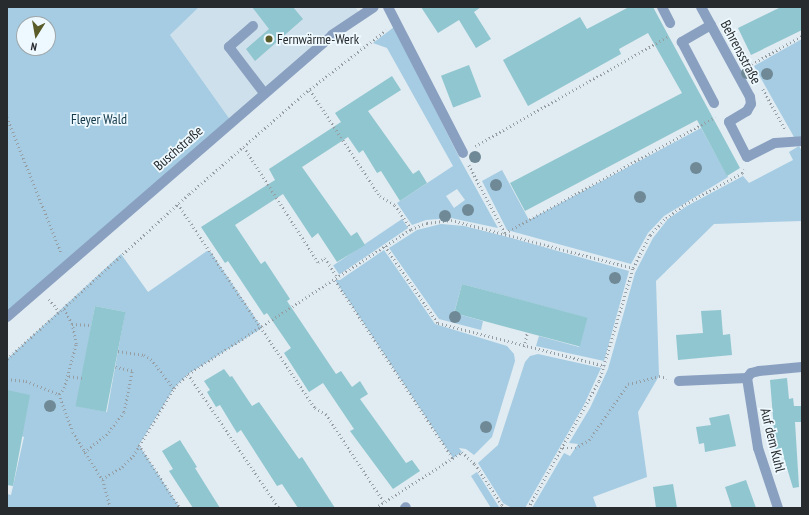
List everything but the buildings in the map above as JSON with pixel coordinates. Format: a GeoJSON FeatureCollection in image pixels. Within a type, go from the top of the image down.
{"type":"FeatureCollection","features":[{"type":"Feature","properties":{"kind":"street","name":"Buschstraße"},"geometry":{"type":"LineString","coordinates":[[7,317],[66,264],[332,35],[374,7]]}},
{"type":"Feature","properties":{"kind":"street"},"geometry":{"type":"LineString","coordinates":[[388,7],[463,152]]}},
{"type":"Feature","properties":{"kind":"street"},"geometry":{"type":"LineString","coordinates":[[662,7],[670,23]]}},
{"type":"Feature","properties":{"kind":"street","name":"Behrensstraße"},"geometry":{"type":"LineString","coordinates":[[701,7],[750,97],[751,104],[747,111],[729,122],[747,158]]}},
{"type":"Feature","properties":{"kind":"street"},"geometry":{"type":"LineString","coordinates":[[711,25],[682,42],[714,103]]}},
{"type":"Feature","properties":{"kind":"street"},"geometry":{"type":"LineString","coordinates":[[253,26],[229,47],[264,93]]}},
{"type":"Feature","properties":{"kind":"street"},"geometry":{"type":"LineString","coordinates":[[747,158],[775,144],[802,141]]}},
{"type":"Feature","properties":{"kind":"street"},"geometry":{"type":"LineString","coordinates":[[679,381],[747,378],[751,373],[759,371],[802,367]]}},
{"type":"Feature","properties":{"kind":"street","name":"Auf dem Kuhl"},"geometry":{"type":"LineString","coordinates":[[747,378],[758,448],[778,508]]}},
{"type":"Feature","properties":{"kind":"path"},"geometry":{"type":"LineString","coordinates":[[7,359],[178,204],[310,89],[395,22]]}},
{"type":"Feature","properties":{"kind":"path"},"geometry":{"type":"LineString","coordinates":[[505,233],[463,152],[672,34]]}},
{"type":"Feature","properties":{"kind":"path"},"geometry":{"type":"LineString","coordinates":[[736,72],[802,36]]}},
{"type":"Feature","properties":{"kind":"path"},"geometry":{"type":"LineString","coordinates":[[310,89],[380,196],[395,205],[411,229]]}},
{"type":"Feature","properties":{"kind":"path"},"geometry":{"type":"LineString","coordinates":[[505,233],[719,115]]}},
{"type":"Feature","properties":{"kind":"path"},"geometry":{"type":"LineString","coordinates":[[7,117],[66,264]]}},
{"type":"Feature","properties":{"kind":"path"},"geometry":{"type":"LineString","coordinates":[[244,147],[318,262],[325,258],[338,278]]}},
{"type":"Feature","properties":{"kind":"path"},"geometry":{"type":"LineString","coordinates":[[528,508],[587,407],[605,366],[633,268],[650,235],[666,218],[685,204],[742,173],[747,158]]}},
{"type":"Feature","properties":{"kind":"path"},"geometry":{"type":"LineString","coordinates":[[178,204],[314,408],[326,414],[384,502]]}},
{"type":"Feature","properties":{"kind":"path"},"geometry":{"type":"LineString","coordinates":[[102,479],[122,467],[139,445],[174,388],[188,374],[262,328],[411,229],[427,223],[451,220],[505,233],[633,268]]}},
{"type":"Feature","properties":{"kind":"path"},"geometry":{"type":"LineString","coordinates":[[385,246],[438,323],[524,347],[605,366]]}},
{"type":"Feature","properties":{"kind":"path"},"geometry":{"type":"LineString","coordinates":[[335,280],[453,458]]}},
{"type":"Feature","properties":{"kind":"path"},"geometry":{"type":"LineString","coordinates":[[63,308],[72,324],[76,344],[69,376],[59,394],[73,432],[102,479],[110,508]]}},
{"type":"Feature","properties":{"kind":"path"},"geometry":{"type":"LineString","coordinates":[[72,324],[91,325]]}},
{"type":"Feature","properties":{"kind":"path"},"geometry":{"type":"LineString","coordinates":[[524,347],[527,333]]}},
{"type":"Feature","properties":{"kind":"path"},"geometry":{"type":"LineString","coordinates":[[118,351],[144,355],[151,359],[174,388]]}},
{"type":"Feature","properties":{"kind":"path"},"geometry":{"type":"LineString","coordinates":[[84,452],[106,435],[124,412],[132,371],[115,367]]}},
{"type":"Feature","properties":{"kind":"path"},"geometry":{"type":"LineString","coordinates":[[188,374],[279,508]]}},
{"type":"Feature","properties":{"kind":"path"},"geometry":{"type":"LineString","coordinates":[[69,376],[82,378]]}},
{"type":"Feature","properties":{"kind":"path"},"geometry":{"type":"LineString","coordinates":[[563,448],[575,448],[590,440],[628,384],[659,376],[679,381]]}},
{"type":"Feature","properties":{"kind":"path"},"geometry":{"type":"LineString","coordinates":[[7,379],[26,382],[59,394]]}},
{"type":"Feature","properties":{"kind":"path"},"geometry":{"type":"LineString","coordinates":[[139,445],[180,508]]}},
{"type":"Feature","properties":{"kind":"path"},"geometry":{"type":"LineString","coordinates":[[375,508],[462,452],[474,464],[502,505],[506,508]]}},
{"type":"Feature","properties":{"kind":"shaded area"},"geometry":{"type":"Polygon","coordinates":[[[199,7],[355,7],[361,15],[231,121],[170,35],[199,7]]]}},
{"type":"Feature","properties":{"kind":"green space","name":"Fleyer Wald"},"geometry":{"type":"Polygon","coordinates":[[[7,7],[199,7],[170,35],[231,121],[7,317],[7,7]]]}},
{"type":"Feature","properties":{"kind":"green space"},"geometry":{"type":"Polygon","coordinates":[[[394,27],[461,161],[498,228],[451,218],[426,220],[412,225],[397,203],[453,166],[387,48],[373,43],[394,27]],[[457,189],[446,196],[454,208],[465,200],[457,189]]]}},
{"type":"Feature","properties":{"kind":"green space"},"geometry":{"type":"Polygon","coordinates":[[[802,39],[802,137],[794,137],[754,66],[802,39]]]}},
{"type":"Feature","properties":{"kind":"green space"},"geometry":{"type":"Polygon","coordinates":[[[701,128],[728,177],[664,216],[648,233],[631,264],[507,230],[482,181],[502,170],[529,220],[701,128]]]}},
{"type":"Feature","properties":{"kind":"green space"},"geometry":{"type":"Polygon","coordinates":[[[799,146],[802,151],[802,221],[714,224],[656,281],[659,376],[638,412],[647,477],[593,497],[597,508],[532,508],[564,453],[570,456],[578,444],[569,443],[590,408],[608,369],[635,273],[653,238],[668,219],[687,206],[743,176],[749,183],[793,160],[789,152],[799,146]]]}},
{"type":"Feature","properties":{"kind":"green space"},"geometry":{"type":"Polygon","coordinates":[[[402,219],[408,228],[339,275],[333,265],[402,219]]]}},
{"type":"Feature","properties":{"kind":"green space"},"geometry":{"type":"Polygon","coordinates":[[[441,224],[464,226],[504,236],[629,271],[604,361],[536,346],[539,336],[579,347],[587,318],[462,284],[454,313],[483,321],[481,330],[439,319],[389,248],[417,230],[441,224]]]}},
{"type":"Feature","properties":{"kind":"green space"},"geometry":{"type":"Polygon","coordinates":[[[384,250],[435,324],[507,346],[514,354],[515,361],[492,437],[474,455],[466,449],[459,448],[462,452],[453,458],[335,280],[340,280],[384,250]]]}},
{"type":"Feature","properties":{"kind":"green space"},"geometry":{"type":"Polygon","coordinates":[[[207,251],[210,251],[262,328],[188,374],[174,388],[139,445],[180,508],[7,508],[7,494],[11,495],[24,437],[21,436],[7,390],[7,359],[121,254],[148,292],[207,251]],[[95,306],[77,406],[107,412],[125,312],[95,306]]]}},
{"type":"Feature","properties":{"kind":"green space"},"geometry":{"type":"Polygon","coordinates":[[[538,354],[601,368],[584,405],[525,508],[512,508],[503,503],[478,463],[498,445],[525,362],[530,356],[538,354]]]}},
{"type":"Feature","properties":{"kind":"green space"},"geometry":{"type":"Polygon","coordinates":[[[477,472],[501,508],[491,508],[471,476],[477,472]]]}},
{"type":"Feature","properties":{"kind":"place","name":"Fernwärme-Werk"},"geometry":{"type":"Point","coordinates":[269,39]}}]}
